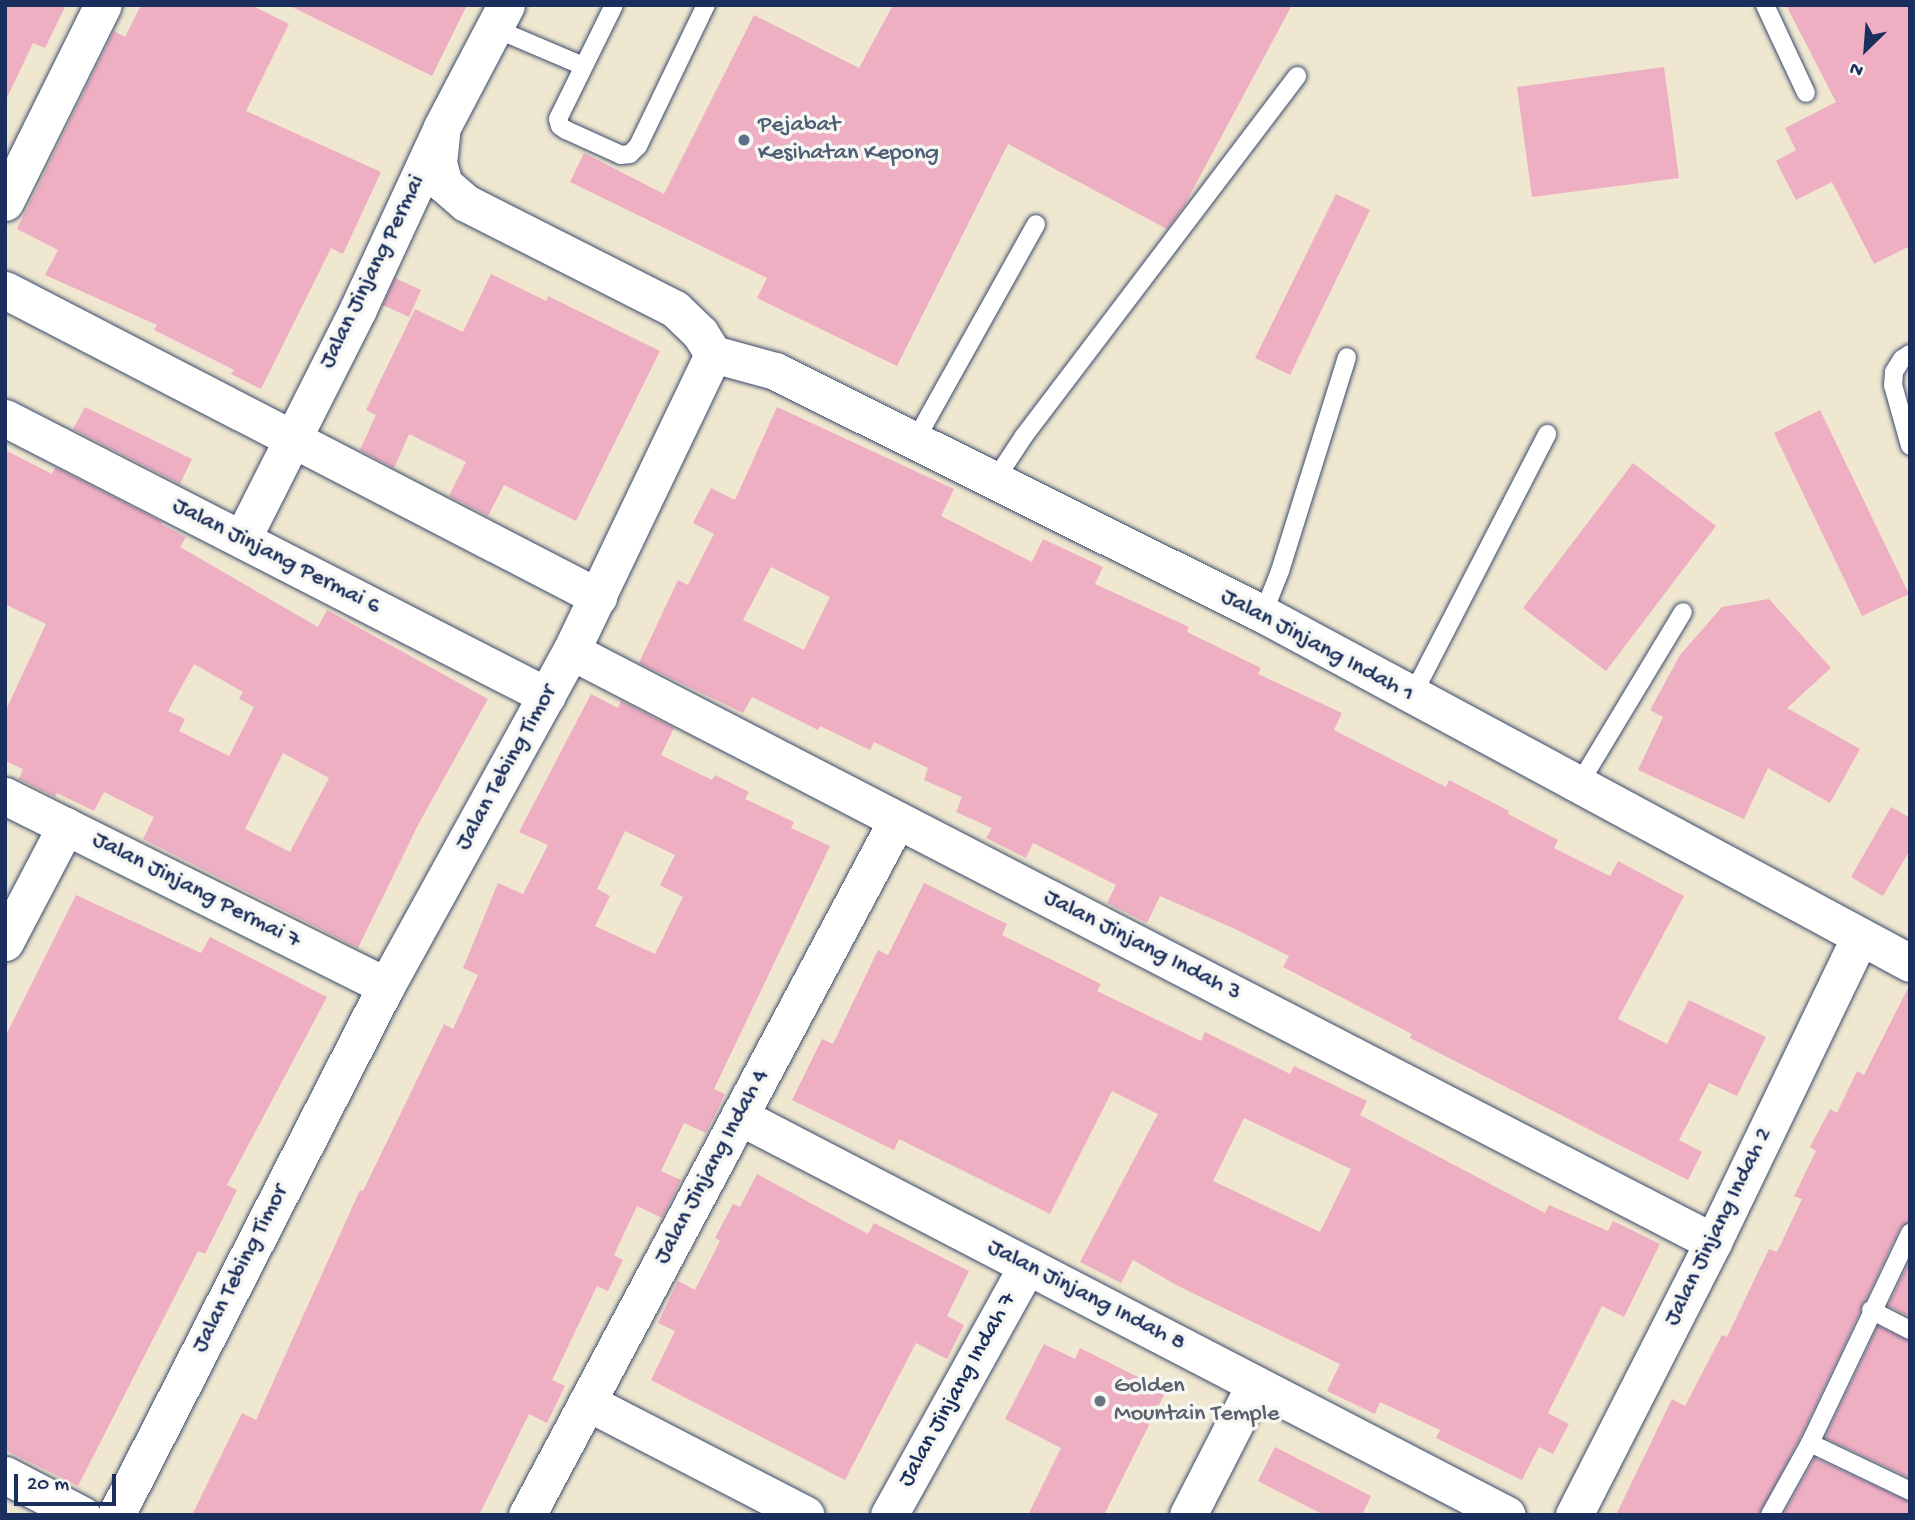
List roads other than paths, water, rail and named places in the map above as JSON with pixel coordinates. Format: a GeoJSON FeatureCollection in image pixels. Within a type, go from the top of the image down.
{"type":"FeatureCollection","features":[{"type":"Feature","properties":{"kind":"street"},"geometry":{"type":"LineString","coordinates":[[5,202],[103,5]]}},
{"type":"Feature","properties":{"kind":"street","name":"Jalan Jinjang Permai"},"geometry":{"type":"LineString","coordinates":[[242,539],[358,309],[442,127],[500,17]]}},
{"type":"Feature","properties":{"kind":"street"},"geometry":{"type":"LineString","coordinates":[[442,127],[438,163],[444,184],[466,203],[675,309],[700,333],[713,355]]}},
{"type":"Feature","properties":{"kind":"street"},"geometry":{"type":"LineString","coordinates":[[5,290],[598,597]]}},
{"type":"Feature","properties":{"kind":"street","name":"Jalan Jinjang Indah 1"},"geometry":{"type":"LineString","coordinates":[[713,355],[775,371],[916,439],[993,483],[1263,614],[1910,963]]}},
{"type":"Feature","properties":{"kind":"street","name":"Jalan Tebing Timor"},"geometry":{"type":"LineString","coordinates":[[116,1515],[386,986],[571,651],[713,355]]}},
{"type":"Feature","properties":{"kind":"street","name":"Jalan Jinjang Permai 6"},"geometry":{"type":"LineString","coordinates":[[5,418],[547,696]]}},
{"type":"Feature","properties":{"kind":"street","name":"Jalan Jinjang Indah 3"},"geometry":{"type":"LineString","coordinates":[[571,651],[1713,1242]]}},
{"type":"Feature","properties":{"kind":"street","name":"Jalan Jinjang Permai 7"},"geometry":{"type":"LineString","coordinates":[[5,796],[386,986]]}},
{"type":"Feature","properties":{"kind":"street","name":"Jalan Jinjang Indah 4"},"geometry":{"type":"LineString","coordinates":[[527,1515],[897,820]]}},
{"type":"Feature","properties":{"kind":"street"},"geometry":{"type":"LineString","coordinates":[[5,942],[66,825]]}},
{"type":"Feature","properties":{"kind":"street","name":"Jalan Jinjang Indah 2"},"geometry":{"type":"LineString","coordinates":[[1574,1515],[1713,1242],[1860,937]]}},
{"type":"Feature","properties":{"kind":"street","name":"Jalan Jinjang Indah 8"},"geometry":{"type":"LineString","coordinates":[[739,1116],[1507,1515]]}},
{"type":"Feature","properties":{"kind":"street","name":"Jalan Jinjang Indah 7"},"geometry":{"type":"LineString","coordinates":[[888,1515],[1027,1265]]}},
{"type":"Feature","properties":{"kind":"street"},"geometry":{"type":"LineString","coordinates":[[1188,1515],[1255,1384]]}},
{"type":"Feature","properties":{"kind":"street"},"geometry":{"type":"LineString","coordinates":[[587,1402],[806,1515]]}},
{"type":"Feature","properties":{"kind":"street"},"geometry":{"type":"LineString","coordinates":[[5,1475],[82,1515]]}},
{"type":"Feature","properties":{"kind":"lane"},"geometry":{"type":"LineString","coordinates":[[614,5],[558,119],[560,126],[621,155],[630,154],[638,146],[706,5]]}},
{"type":"Feature","properties":{"kind":"lane"},"geometry":{"type":"LineString","coordinates":[[1765,5],[1807,93]]}},
{"type":"Feature","properties":{"kind":"lane"},"geometry":{"type":"LineString","coordinates":[[500,17],[583,66]]}},
{"type":"Feature","properties":{"kind":"lane"},"geometry":{"type":"LineString","coordinates":[[993,483],[1024,436],[1297,76]]}},
{"type":"Feature","properties":{"kind":"lane"},"geometry":{"type":"LineString","coordinates":[[916,439],[1036,223]]}},
{"type":"Feature","properties":{"kind":"lane"},"geometry":{"type":"LineString","coordinates":[[1910,354],[1902,359],[1894,372],[1893,385],[1910,446]]}},
{"type":"Feature","properties":{"kind":"lane"},"geometry":{"type":"LineString","coordinates":[[1263,614],[1280,571],[1347,357]]}},
{"type":"Feature","properties":{"kind":"lane"},"geometry":{"type":"LineString","coordinates":[[1412,696],[1547,434]]}},
{"type":"Feature","properties":{"kind":"lane"},"geometry":{"type":"LineString","coordinates":[[1578,786],[1683,612]]}},
{"type":"Feature","properties":{"kind":"lane"},"geometry":{"type":"LineString","coordinates":[[1770,1515],[1810,1443],[1910,1233]]}},
{"type":"Feature","properties":{"kind":"lane"},"geometry":{"type":"LineString","coordinates":[[1871,1311],[1910,1330]]}},
{"type":"Feature","properties":{"kind":"lane"},"geometry":{"type":"LineString","coordinates":[[1810,1443],[1910,1491]]}},
{"type":"Feature","properties":{"kind":"place","name":"Pejabat Kesihatan Kepong"},"geometry":{"type":"Point","coordinates":[744,140]}},
{"type":"Feature","properties":{"kind":"place","name":"Golden Mountain Temple"},"geometry":{"type":"Point","coordinates":[1100,1401]}}]}
